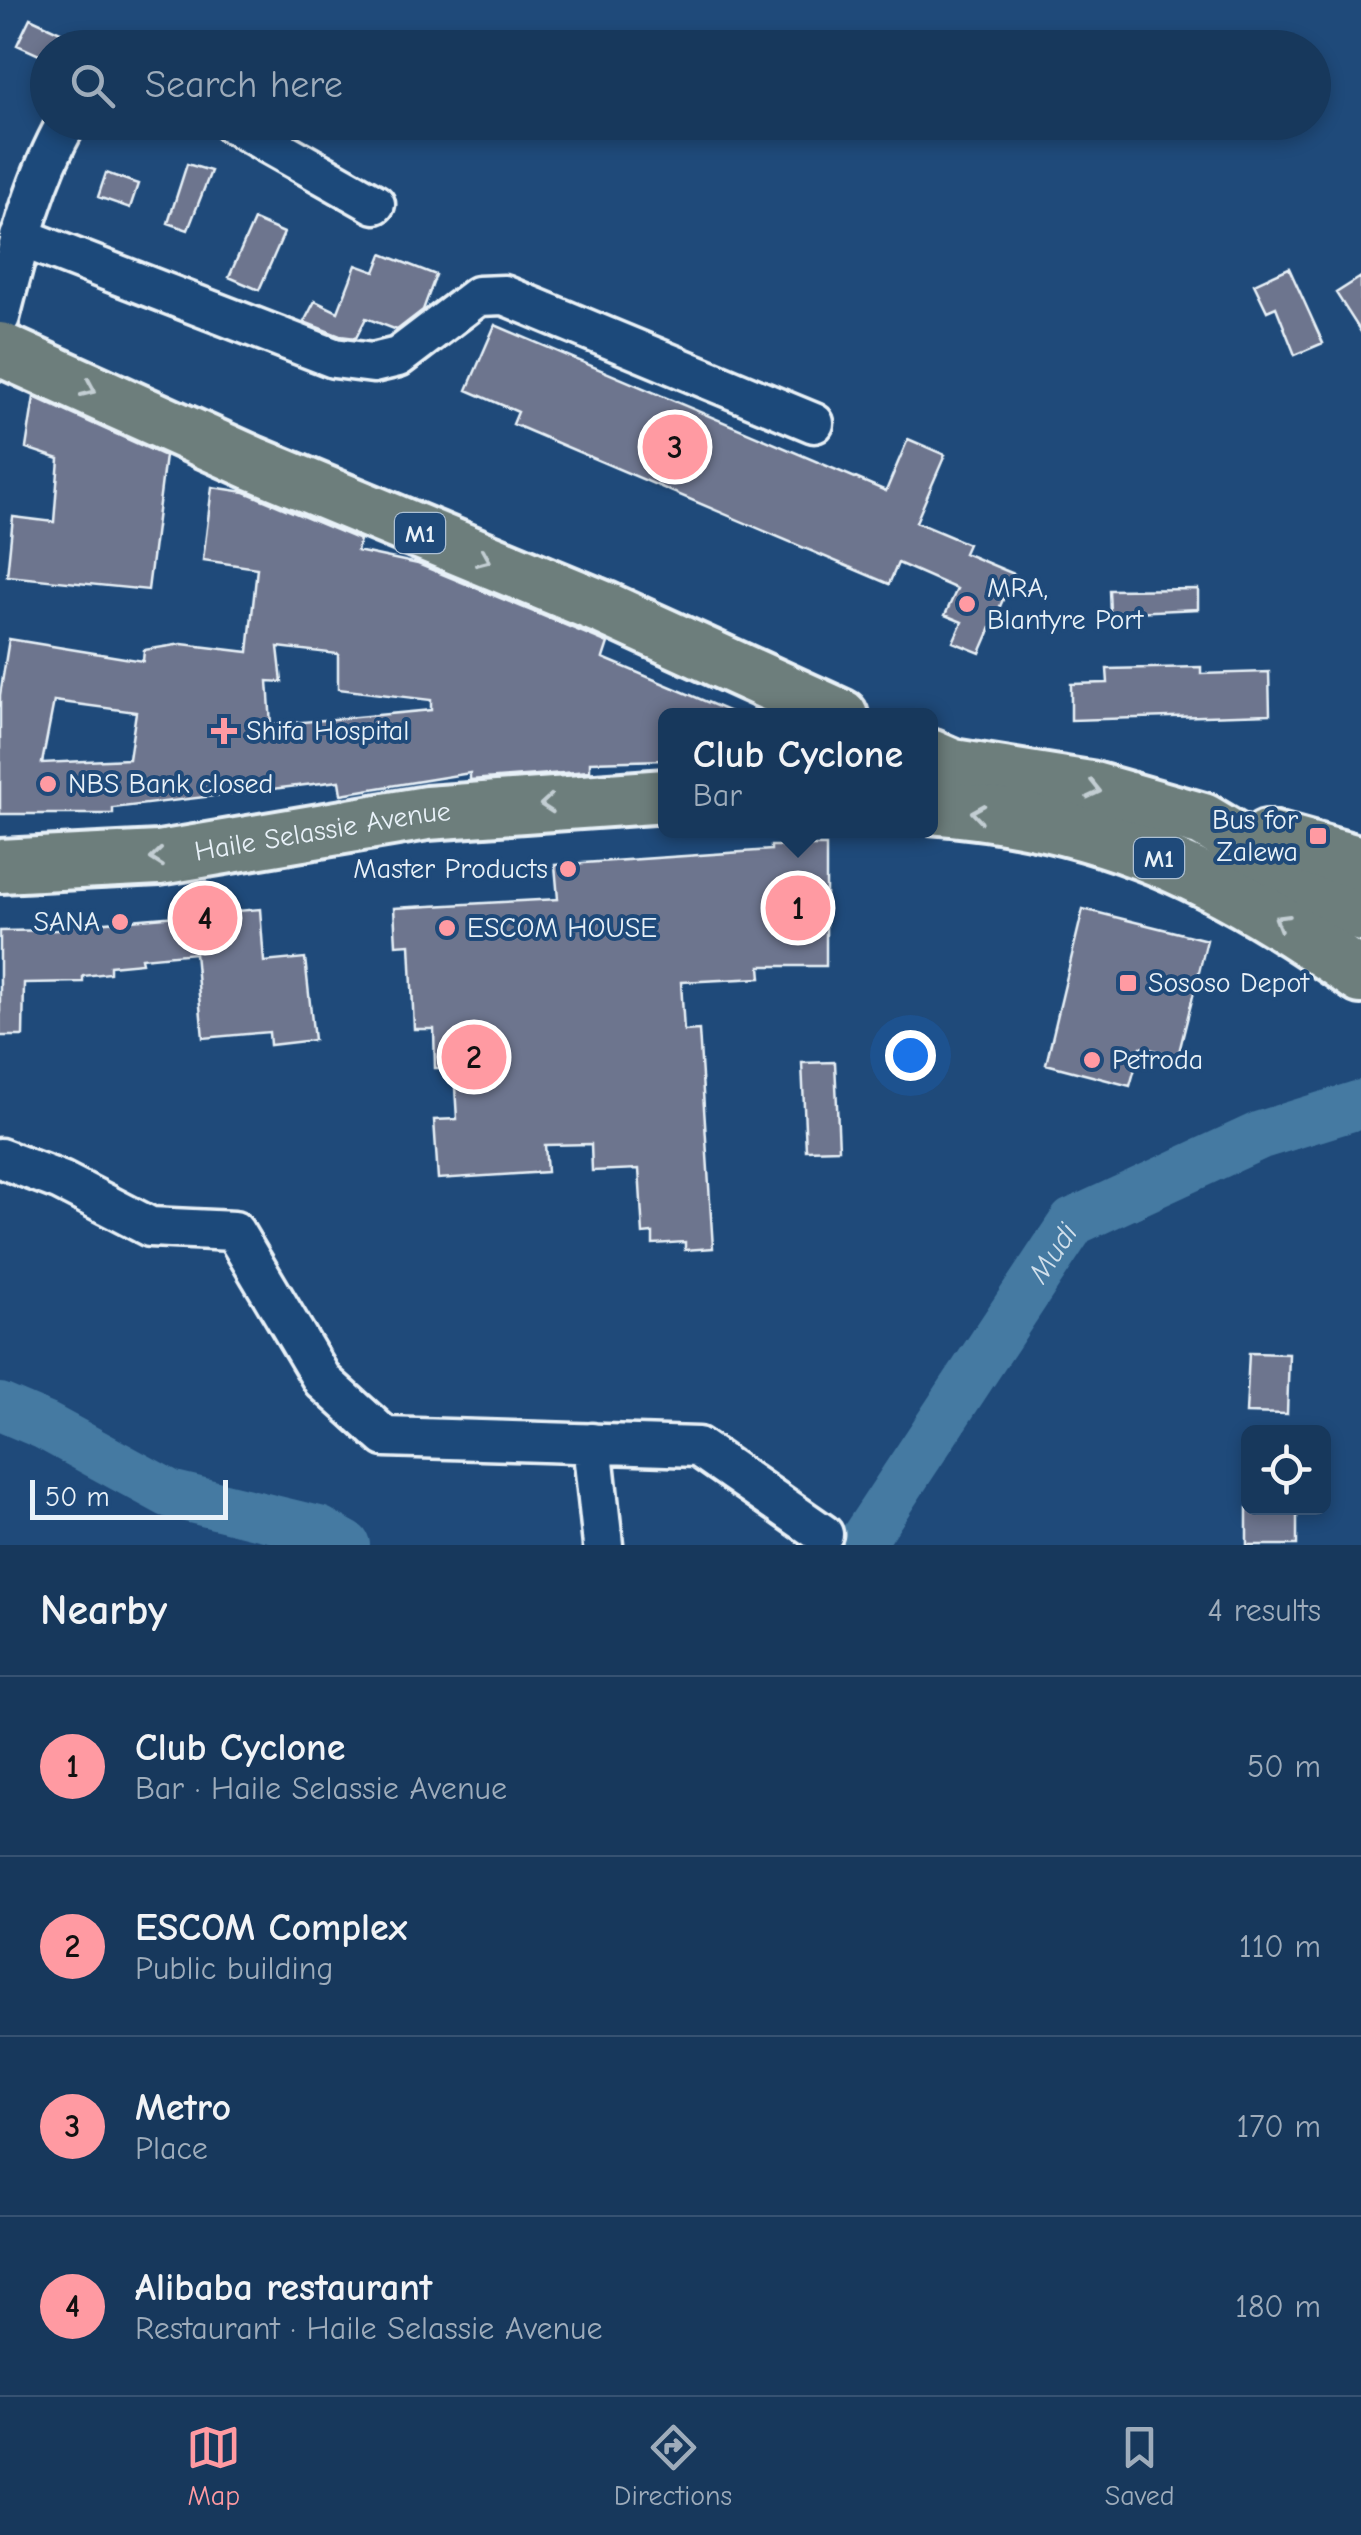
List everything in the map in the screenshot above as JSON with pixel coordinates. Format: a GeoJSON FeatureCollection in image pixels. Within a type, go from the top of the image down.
{"type":"FeatureCollection","features":[{"type":"Feature","properties":{"kind":"highway","name":"M1"},"geometry":{"type":"LineString","coordinates":[[0,349],[253,464],[606,609],[823,708]]}},
{"type":"Feature","properties":{"kind":"highway","name":"M1"},"geometry":{"type":"LineString","coordinates":[[938,760],[952,766],[1090,788],[1203,820],[1361,915]]}},
{"type":"Feature","properties":{"kind":"highway","name":"Haile Selassie Avenue"},"geometry":{"type":"LineString","coordinates":[[0,866],[159,858],[427,813],[655,796]]}},
{"type":"Feature","properties":{"kind":"highway","name":"M1"},"geometry":{"type":"LineString","coordinates":[[938,808],[1052,824],[1151,854],[1217,884],[1290,926],[1361,977]]}},
{"type":"Feature","properties":{"kind":"highway"},"geometry":{"type":"LineString","coordinates":[[1203,820],[1361,863]]}},
{"type":"Feature","properties":{"kind":"street"},"geometry":{"type":"LineString","coordinates":[[0,318],[20,237],[57,140]]}},
{"type":"Feature","properties":{"kind":"street"},"geometry":{"type":"LineString","coordinates":[[262,140],[375,204]]}},
{"type":"Feature","properties":{"kind":"street"},"geometry":{"type":"LineString","coordinates":[[20,237],[334,358],[373,363],[398,357],[478,296],[504,294],[814,423]]}},
{"type":"Feature","properties":{"kind":"street"},"geometry":{"type":"LineString","coordinates":[[0,1158],[61,1181],[150,1228],[234,1230],[323,1381],[385,1437],[698,1447],[823,1534]]}},
{"type":"Feature","properties":{"kind":"street"},"geometry":{"type":"LineString","coordinates":[[592,1443],[603,1545]]}},
{"type":"Feature","properties":{"kind":"building"},"geometry":{"type":"Polygon","coordinates":[[[30,18],[56,30],[30,30],[30,51],[17,45],[30,18]]]}},
{"type":"Feature","properties":{"kind":"building"},"geometry":{"type":"Polygon","coordinates":[[[187,164],[211,171],[188,230],[168,223],[187,164]]]}},
{"type":"Feature","properties":{"kind":"building"},"geometry":{"type":"Polygon","coordinates":[[[106,173],[138,184],[130,208],[98,197],[106,173]]]}},
{"type":"Feature","properties":{"kind":"building"},"geometry":{"type":"Polygon","coordinates":[[[254,220],[284,233],[259,290],[229,277],[254,220]]]}},
{"type":"Feature","properties":{"kind":"building"},"geometry":{"type":"Polygon","coordinates":[[[382,254],[436,275],[423,310],[397,330],[366,318],[356,338],[304,322],[315,301],[338,312],[356,265],[375,272],[382,254]]]}},
{"type":"Feature","properties":{"kind":"building"},"geometry":{"type":"Polygon","coordinates":[[[1289,268],[1323,343],[1295,355],[1276,307],[1267,311],[1254,284],[1289,268]]]}},
{"type":"Feature","properties":{"kind":"building"},"geometry":{"type":"Polygon","coordinates":[[[1361,277],[1361,332],[1336,293],[1361,277]]]}},
{"type":"Feature","properties":{"kind":"building"},"geometry":{"type":"Polygon","coordinates":[[[495,325],[886,491],[908,439],[945,455],[916,522],[968,544],[964,553],[1014,574],[980,653],[953,642],[962,622],[945,615],[957,589],[898,563],[889,584],[513,424],[518,412],[467,390],[495,325]]]}},
{"type":"Feature","properties":{"kind":"building"},"geometry":{"type":"Polygon","coordinates":[[[34,397],[165,456],[148,590],[7,576],[13,517],[54,522],[59,459],[26,448],[34,397]]]}},
{"type":"Feature","properties":{"kind":"building"},"geometry":{"type":"Polygon","coordinates":[[[212,487],[245,492],[360,540],[357,551],[418,564],[608,643],[603,658],[721,708],[658,708],[658,760],[590,762],[590,771],[470,780],[470,773],[341,794],[339,781],[113,808],[113,814],[0,814],[0,695],[9,639],[143,661],[144,650],[182,644],[248,652],[257,568],[203,560],[212,487]],[[278,647],[282,682],[268,681],[271,725],[431,710],[431,700],[338,689],[338,654],[278,647]],[[54,701],[42,763],[129,759],[136,712],[54,701]]]}},
{"type":"Feature","properties":{"kind":"building"},"geometry":{"type":"Polygon","coordinates":[[[1198,589],[1198,609],[1110,613],[1109,590],[1198,589]]]}},
{"type":"Feature","properties":{"kind":"building"},"geometry":{"type":"Polygon","coordinates":[[[1201,667],[1201,674],[1269,672],[1270,714],[1071,720],[1071,684],[1108,683],[1107,669],[1201,667]]]}},
{"type":"Feature","properties":{"kind":"building"},"geometry":{"type":"Polygon","coordinates":[[[771,846],[826,846],[826,966],[760,966],[761,978],[681,982],[684,1031],[699,1030],[713,1248],[685,1250],[685,1242],[653,1244],[653,1233],[643,1234],[639,1169],[592,1171],[591,1144],[545,1145],[547,1172],[438,1179],[434,1120],[457,1119],[454,1068],[435,1068],[434,1029],[414,1029],[410,944],[396,945],[394,908],[558,899],[555,865],[771,850],[771,846]]]}},
{"type":"Feature","properties":{"kind":"building"},"geometry":{"type":"Polygon","coordinates":[[[260,909],[264,962],[305,958],[314,1040],[270,1045],[269,1032],[203,1038],[195,953],[141,958],[142,963],[110,966],[110,973],[83,976],[83,982],[24,983],[23,1036],[0,1036],[0,931],[59,930],[59,926],[260,909]]]}},
{"type":"Feature","properties":{"kind":"building"},"geometry":{"type":"Polygon","coordinates":[[[1083,909],[1207,940],[1178,1056],[1141,1047],[1130,1086],[1046,1064],[1083,909]]]}},
{"type":"Feature","properties":{"kind":"building"},"geometry":{"type":"Polygon","coordinates":[[[835,1062],[839,1149],[806,1150],[802,1063],[835,1062]]]}},
{"type":"Feature","properties":{"kind":"building"},"geometry":{"type":"Polygon","coordinates":[[[1249,1353],[1289,1354],[1287,1414],[1246,1413],[1249,1353]]]}},
{"type":"Feature","properties":{"kind":"building"},"geometry":{"type":"Polygon","coordinates":[[[1247,1515],[1297,1515],[1297,1545],[1247,1545],[1247,1515]]]}},
{"type":"Feature","properties":{"kind":"waterway","name":"Mudi"},"geometry":{"type":"LineString","coordinates":[[860,1545],[1073,1222],[1261,1135],[1361,1104]]}},
{"type":"Feature","properties":{"kind":"waterway","name":"Mudi"},"geometry":{"type":"LineString","coordinates":[[0,1407],[45,1426],[170,1494],[319,1530],[346,1545]]}},
{"type":"Feature","properties":{"kind":"place","name":"Metro"},"geometry":{"type":"Point","coordinates":[675,447]}},
{"type":"Feature","properties":{"kind":"place","name":"MRA, Blantyre Port"},"geometry":{"type":"Point","coordinates":[967,604]}},
{"type":"Feature","properties":{"kind":"place","name":"Shifa Hospital"},"geometry":{"type":"Point","coordinates":[224,731]}},
{"type":"Feature","properties":{"kind":"place","name":"NBS Bank closed"},"geometry":{"type":"Point","coordinates":[48,784]}},
{"type":"Feature","properties":{"kind":"place","name":"Bus for Zalewa"},"geometry":{"type":"Point","coordinates":[1318,836]}},
{"type":"Feature","properties":{"kind":"place","name":"Master Products"},"geometry":{"type":"Point","coordinates":[568,869]}},
{"type":"Feature","properties":{"kind":"place","name":"Club Cyclone"},"geometry":{"type":"Point","coordinates":[798,908]}},
{"type":"Feature","properties":{"kind":"place","name":"Alibaba restaurant"},"geometry":{"type":"Point","coordinates":[205,918]}},
{"type":"Feature","properties":{"kind":"place","name":"SANA"},"geometry":{"type":"Point","coordinates":[120,922]}},
{"type":"Feature","properties":{"kind":"place","name":"ESCOM HOUSE"},"geometry":{"type":"Point","coordinates":[447,928]}},
{"type":"Feature","properties":{"kind":"place","name":"Sososo Depot"},"geometry":{"type":"Point","coordinates":[1128,983]}},
{"type":"Feature","properties":{"kind":"place","name":"ESCOM Complex"},"geometry":{"type":"Point","coordinates":[474,1057]}},
{"type":"Feature","properties":{"kind":"place","name":"Petroda"},"geometry":{"type":"Point","coordinates":[1092,1060]}}]}
